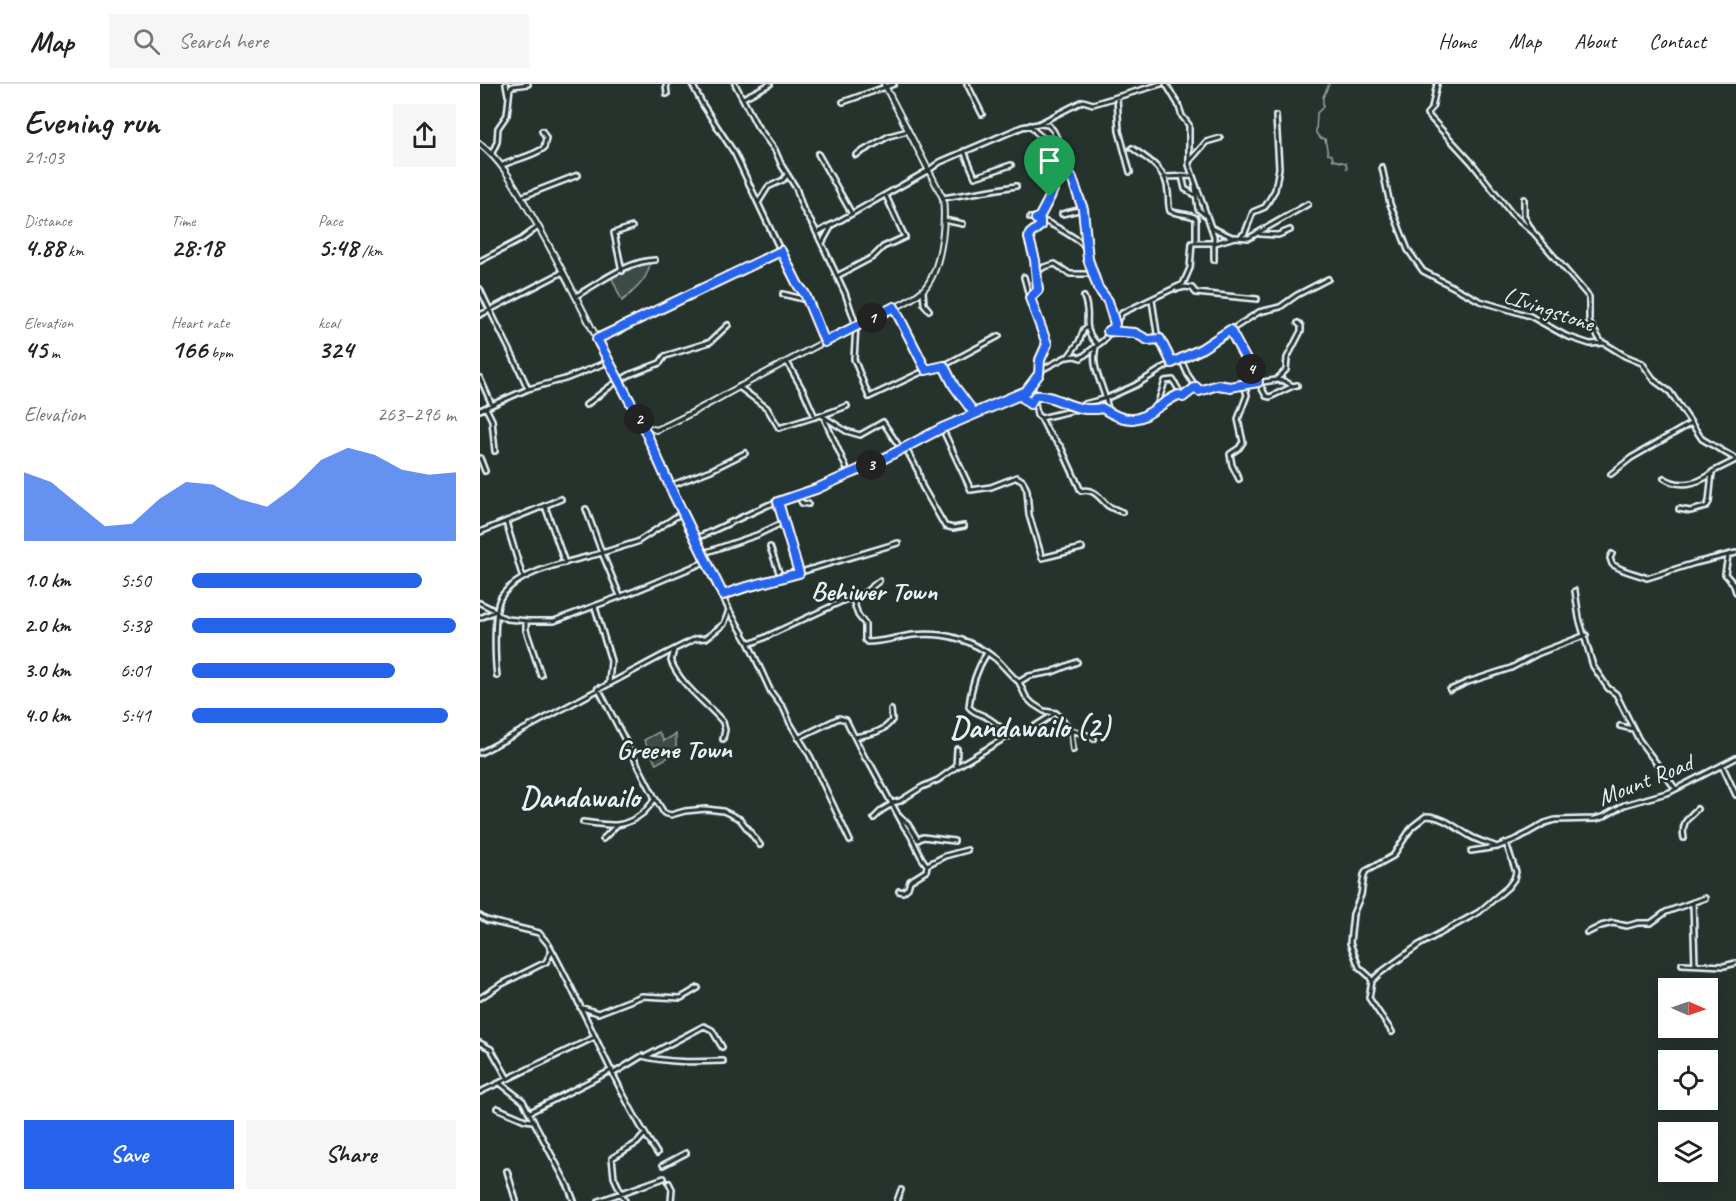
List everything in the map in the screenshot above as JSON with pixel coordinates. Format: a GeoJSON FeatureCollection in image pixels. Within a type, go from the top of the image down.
{"type":"FeatureCollection","features":[{"type":"Feature","properties":{"kind":"main road"},"geometry":{"type":"LineString","coordinates":[[480,144],[503,165],[539,226],[643,426],[656,430],[923,290],[934,272],[944,220],[943,198],[885,85]]}},
{"type":"Feature","properties":{"kind":"street"},"geometry":{"type":"LineString","coordinates":[[506,84],[508,97]]}},
{"type":"Feature","properties":{"kind":"street"},"geometry":{"type":"LineString","coordinates":[[492,153],[497,142],[498,128],[507,115],[510,88],[528,84]]}},
{"type":"Feature","properties":{"kind":"street"},"geometry":{"type":"LineString","coordinates":[[666,84],[667,94]]}},
{"type":"Feature","properties":{"kind":"street"},"geometry":{"type":"LineString","coordinates":[[692,84],[735,154],[807,300],[825,342]]}},
{"type":"Feature","properties":{"kind":"street"},"geometry":{"type":"LineString","coordinates":[[735,84],[757,126],[775,150],[796,188],[803,209],[837,276],[856,325],[854,359],[869,397],[926,370],[944,366],[999,336]]}},
{"type":"Feature","properties":{"kind":"street"},"geometry":{"type":"LineString","coordinates":[[743,98],[770,84]]}},
{"type":"Feature","properties":{"kind":"street"},"geometry":{"type":"LineString","coordinates":[[843,102],[885,85],[894,84]]}},
{"type":"Feature","properties":{"kind":"street"},"geometry":{"type":"LineString","coordinates":[[967,84],[982,114]]}},
{"type":"Feature","properties":{"kind":"street"},"geometry":{"type":"LineString","coordinates":[[1038,124],[1083,101],[1093,104],[1161,84]]}},
{"type":"Feature","properties":{"kind":"street"},"geometry":{"type":"LineString","coordinates":[[1166,84],[1189,125],[1189,162],[1212,228],[1215,243],[1214,260]]}},
{"type":"Feature","properties":{"kind":"street"},"geometry":{"type":"LineString","coordinates":[[1437,84],[1432,108],[1427,114],[1472,164],[1511,213],[1533,232],[1589,297],[1589,321],[1602,343]]}},
{"type":"Feature","properties":{"kind":"street"},"geometry":{"type":"LineString","coordinates":[[1117,97],[1119,130],[1130,172]]}},
{"type":"Feature","properties":{"kind":"street"},"geometry":{"type":"LineString","coordinates":[[1239,237],[1245,233],[1253,212],[1267,205],[1275,190],[1279,168],[1276,116]]}},
{"type":"Feature","properties":{"kind":"street"},"geometry":{"type":"LineString","coordinates":[[1030,125],[1036,132],[1060,147]]}},
{"type":"Feature","properties":{"kind":"street"},"geometry":{"type":"LineString","coordinates":[[817,233],[886,196],[940,162],[1030,125],[1048,125],[1053,130],[1067,158],[1083,209],[1088,259],[1098,288],[1108,301],[1115,324]]}},
{"type":"Feature","properties":{"kind":"street"},"geometry":{"type":"LineString","coordinates":[[503,165],[526,155],[535,154],[544,148],[546,138],[542,131]]}},
{"type":"Feature","properties":{"kind":"street"},"geometry":{"type":"LineString","coordinates":[[856,155],[889,136],[908,131]]}},
{"type":"Feature","properties":{"kind":"street"},"geometry":{"type":"LineString","coordinates":[[1043,137],[1044,149]]}},
{"type":"Feature","properties":{"kind":"street"},"geometry":{"type":"LineString","coordinates":[[1189,162],[1206,142],[1220,138]]}},
{"type":"Feature","properties":{"kind":"street"},"geometry":{"type":"LineString","coordinates":[[1132,148],[1150,160],[1164,177],[1170,211],[1179,215],[1189,214],[1196,218],[1196,243]]}},
{"type":"Feature","properties":{"kind":"street"},"geometry":{"type":"LineString","coordinates":[[964,151],[975,177],[1011,165]]}},
{"type":"Feature","properties":{"kind":"street"},"geometry":{"type":"LineString","coordinates":[[818,154],[852,214]]}},
{"type":"Feature","properties":{"kind":"street","name":"LIvingstone"},"geometry":{"type":"LineString","coordinates":[[1382,167],[1390,204],[1408,250],[1423,271],[1490,306],[1530,316],[1570,338],[1593,345],[1602,343],[1608,345],[1642,363],[1655,381],[1670,392],[1686,412],[1690,423],[1704,442],[1736,460]]}},
{"type":"Feature","properties":{"kind":"street"},"geometry":{"type":"LineString","coordinates":[[1038,228],[1038,219],[1057,178],[1070,168]]}},
{"type":"Feature","properties":{"kind":"street"},"geometry":{"type":"LineString","coordinates":[[1063,173],[1072,178]]}},
{"type":"Feature","properties":{"kind":"street"},"geometry":{"type":"LineString","coordinates":[[521,197],[578,175]]}},
{"type":"Feature","properties":{"kind":"street"},"geometry":{"type":"LineString","coordinates":[[758,203],[768,187],[783,180],[787,175]]}},
{"type":"Feature","properties":{"kind":"street"},"geometry":{"type":"LineString","coordinates":[[1182,176],[1185,189],[1195,195]]}},
{"type":"Feature","properties":{"kind":"street"},"geometry":{"type":"LineString","coordinates":[[1164,177],[1193,176]]}},
{"type":"Feature","properties":{"kind":"street"},"geometry":{"type":"LineString","coordinates":[[1195,181],[1197,208],[1206,216]]}},
{"type":"Feature","properties":{"kind":"street"},"geometry":{"type":"LineString","coordinates":[[943,198],[1016,186]]}},
{"type":"Feature","properties":{"kind":"street"},"geometry":{"type":"LineString","coordinates":[[837,276],[873,257],[883,247],[905,237],[886,196]]}},
{"type":"Feature","properties":{"kind":"street"},"geometry":{"type":"LineString","coordinates":[[1524,199],[1524,216],[1533,232]]}},
{"type":"Feature","properties":{"kind":"street"},"geometry":{"type":"LineString","coordinates":[[1258,235],[1269,226],[1308,204]]}},
{"type":"Feature","properties":{"kind":"street"},"geometry":{"type":"LineString","coordinates":[[1062,213],[1083,209]]}},
{"type":"Feature","properties":{"kind":"street"},"geometry":{"type":"LineString","coordinates":[[1030,218],[1050,222],[1070,236],[1082,241],[1088,249]]}},
{"type":"Feature","properties":{"kind":"street"},"geometry":{"type":"LineString","coordinates":[[944,220],[963,224]]}},
{"type":"Feature","properties":{"kind":"street"},"geometry":{"type":"LineString","coordinates":[[1030,298],[1038,290],[1030,234],[1050,222]]}},
{"type":"Feature","properties":{"kind":"street"},"geometry":{"type":"LineString","coordinates":[[822,245],[832,225]]}},
{"type":"Feature","properties":{"kind":"street"},"geometry":{"type":"LineString","coordinates":[[480,261],[522,239],[539,226]]}},
{"type":"Feature","properties":{"kind":"street"},"geometry":{"type":"LineString","coordinates":[[622,271],[614,233],[632,227]]}},
{"type":"Feature","properties":{"kind":"street"},"geometry":{"type":"LineString","coordinates":[[1212,228],[1232,237]]}},
{"type":"Feature","properties":{"kind":"street"},"geometry":{"type":"LineString","coordinates":[[1068,357],[1081,358],[1104,340],[1122,313],[1183,284],[1190,268],[1191,244],[1215,243],[1232,237],[1278,235],[1290,230]]}},
{"type":"Feature","properties":{"kind":"street"},"geometry":{"type":"LineString","coordinates":[[597,339],[781,251]]}},
{"type":"Feature","properties":{"kind":"street"},"geometry":{"type":"LineString","coordinates":[[576,296],[640,262],[655,260]]}},
{"type":"Feature","properties":{"kind":"street"},"geometry":{"type":"LineString","coordinates":[[1036,273],[1039,269],[1055,264],[1070,274],[1093,274]]}},
{"type":"Feature","properties":{"kind":"street"},"geometry":{"type":"LineString","coordinates":[[480,315],[563,272]]}},
{"type":"Feature","properties":{"kind":"street"},"geometry":{"type":"LineString","coordinates":[[1024,276],[1047,344],[1040,360],[1039,374]]}},
{"type":"Feature","properties":{"kind":"street"},"geometry":{"type":"LineString","coordinates":[[1041,418],[1079,409],[1084,404],[1107,398],[1136,385],[1172,363],[1201,349],[1259,312],[1280,307],[1328,279]]}},
{"type":"Feature","properties":{"kind":"street"},"geometry":{"type":"LineString","coordinates":[[1172,290],[1185,287],[1192,288],[1196,293],[1257,299]]}},
{"type":"Feature","properties":{"kind":"street"},"geometry":{"type":"LineString","coordinates":[[480,289],[489,311],[513,352],[528,389]]}},
{"type":"Feature","properties":{"kind":"street"},"geometry":{"type":"LineString","coordinates":[[923,290],[923,300],[929,310]]}},
{"type":"Feature","properties":{"kind":"street"},"geometry":{"type":"LineString","coordinates":[[783,294],[807,300]]}},
{"type":"Feature","properties":{"kind":"street"},"geometry":{"type":"LineString","coordinates":[[695,539],[768,505],[816,489],[881,460],[974,413],[1020,395],[1026,391],[1043,369],[1068,357],[1079,342],[1089,315],[1084,297]]}},
{"type":"Feature","properties":{"kind":"street"},"geometry":{"type":"LineString","coordinates":[[1152,300],[1157,333],[1172,363]]}},
{"type":"Feature","properties":{"kind":"street"},"geometry":{"type":"LineString","coordinates":[[894,307],[926,370]]}},
{"type":"Feature","properties":{"kind":"street"},"geometry":{"type":"LineString","coordinates":[[1276,380],[1286,370],[1290,350],[1301,331],[1298,323]]}},
{"type":"Feature","properties":{"kind":"street"},"geometry":{"type":"LineString","coordinates":[[586,405],[619,381],[660,363],[665,356],[710,342],[728,326]]}},
{"type":"Feature","properties":{"kind":"street"},"geometry":{"type":"LineString","coordinates":[[1086,328],[1097,344]]}},
{"type":"Feature","properties":{"kind":"street"},"geometry":{"type":"LineString","coordinates":[[1181,359],[1199,391],[1218,385],[1230,387],[1258,382],[1276,380],[1295,386],[1270,397],[1263,393],[1258,382],[1230,330]]}},
{"type":"Feature","properties":{"kind":"street"},"geometry":{"type":"LineString","coordinates":[[1108,331],[1135,333],[1148,340],[1160,339]]}},
{"type":"Feature","properties":{"kind":"street"},"geometry":{"type":"LineString","coordinates":[[1097,344],[1094,366],[1107,398],[1108,412]]}},
{"type":"Feature","properties":{"kind":"street"},"geometry":{"type":"LineString","coordinates":[[480,410],[528,389],[565,379],[608,362]]}},
{"type":"Feature","properties":{"kind":"street"},"geometry":{"type":"LineString","coordinates":[[788,362],[815,417]]}},
{"type":"Feature","properties":{"kind":"street"},"geometry":{"type":"LineString","coordinates":[[944,366],[954,386],[974,413]]}},
{"type":"Feature","properties":{"kind":"street"},"geometry":{"type":"LineString","coordinates":[[480,378],[492,405]]}},
{"type":"Feature","properties":{"kind":"street"},"geometry":{"type":"LineString","coordinates":[[1155,411],[1165,381],[1173,380],[1183,397]]}},
{"type":"Feature","properties":{"kind":"street"},"geometry":{"type":"LineString","coordinates":[[1031,383],[1037,414],[1061,447],[1081,491],[1087,489],[1103,498],[1107,505],[1122,512]]}},
{"type":"Feature","properties":{"kind":"street"},"geometry":{"type":"LineString","coordinates":[[1239,479],[1232,465],[1230,454],[1244,442],[1238,428],[1238,419],[1247,395],[1244,385]]}},
{"type":"Feature","properties":{"kind":"street"},"geometry":{"type":"LineString","coordinates":[[739,387],[767,408],[779,428],[815,417],[824,417],[847,406]]}},
{"type":"Feature","properties":{"kind":"street"},"geometry":{"type":"LineString","coordinates":[[1183,397],[1196,387]]}},
{"type":"Feature","properties":{"kind":"street"},"geometry":{"type":"LineString","coordinates":[[1020,395],[1030,404],[1035,396]]}},
{"type":"Feature","properties":{"kind":"street"},"geometry":{"type":"LineString","coordinates":[[1035,396],[1045,395],[1079,409],[1090,411],[1102,408],[1116,417],[1143,418],[1165,401],[1178,395],[1183,397]]}},
{"type":"Feature","properties":{"kind":"street"},"geometry":{"type":"LineString","coordinates":[[486,408],[492,420],[495,451]]}},
{"type":"Feature","properties":{"kind":"street"},"geometry":{"type":"LineString","coordinates":[[824,417],[846,431],[860,435],[885,422],[901,449]]}},
{"type":"Feature","properties":{"kind":"street"},"geometry":{"type":"LineString","coordinates":[[824,417],[849,474]]}},
{"type":"Feature","properties":{"kind":"street"},"geometry":{"type":"LineString","coordinates":[[1611,474],[1631,458],[1690,423]]}},
{"type":"Feature","properties":{"kind":"street"},"geometry":{"type":"LineString","coordinates":[[643,426],[729,610],[748,642],[771,692],[784,709],[810,756],[850,841]]}},
{"type":"Feature","properties":{"kind":"street"},"geometry":{"type":"LineString","coordinates":[[942,428],[971,490],[991,488],[1017,477],[1023,481],[1027,490],[1029,515],[1042,558],[1082,548]]}},
{"type":"Feature","properties":{"kind":"street"},"geometry":{"type":"LineString","coordinates":[[905,447],[918,471],[922,486],[945,526],[949,528],[964,526]]}},
{"type":"Feature","properties":{"kind":"street"},"geometry":{"type":"LineString","coordinates":[[670,486],[711,470],[745,453]]}},
{"type":"Feature","properties":{"kind":"street"},"geometry":{"type":"LineString","coordinates":[[480,458],[485,471]]}},
{"type":"Feature","properties":{"kind":"street"},"geometry":{"type":"LineString","coordinates":[[1664,478],[1670,482],[1692,484],[1736,460]]}},
{"type":"Feature","properties":{"kind":"street"},"geometry":{"type":"LineString","coordinates":[[1679,509],[1694,511],[1708,506],[1711,474]]}},
{"type":"Feature","properties":{"kind":"street"},"geometry":{"type":"LineString","coordinates":[[798,495],[802,503],[808,504]]}},
{"type":"Feature","properties":{"kind":"street"},"geometry":{"type":"LineString","coordinates":[[480,532],[561,499]]}},
{"type":"Feature","properties":{"kind":"street"},"geometry":{"type":"LineString","coordinates":[[778,502],[799,573]]}},
{"type":"Feature","properties":{"kind":"street"},"geometry":{"type":"LineString","coordinates":[[545,506],[565,564]]}},
{"type":"Feature","properties":{"kind":"street"},"geometry":{"type":"LineString","coordinates":[[586,509],[620,596]]}},
{"type":"Feature","properties":{"kind":"street"},"geometry":{"type":"LineString","coordinates":[[497,676],[495,652],[497,607],[501,596],[512,586],[523,578],[637,542],[683,512]]}},
{"type":"Feature","properties":{"kind":"street"},"geometry":{"type":"LineString","coordinates":[[506,522],[523,578]]}},
{"type":"Feature","properties":{"kind":"street"},"geometry":{"type":"LineString","coordinates":[[704,553],[757,535],[784,522]]}},
{"type":"Feature","properties":{"kind":"street"},"geometry":{"type":"LineString","coordinates":[[723,595],[897,543]]}},
{"type":"Feature","properties":{"kind":"street"},"geometry":{"type":"LineString","coordinates":[[770,547],[781,578]]}},
{"type":"Feature","properties":{"kind":"street"},"geometry":{"type":"LineString","coordinates":[[1612,554],[1610,558],[1612,564],[1617,568],[1647,578],[1736,553]]}},
{"type":"Feature","properties":{"kind":"street"},"geometry":{"type":"LineString","coordinates":[[1728,556],[1725,574],[1734,581],[1736,592]]}},
{"type":"Feature","properties":{"kind":"street"},"geometry":{"type":"LineString","coordinates":[[480,603],[507,619],[554,621],[595,607],[706,561]]}},
{"type":"Feature","properties":{"kind":"street"},"geometry":{"type":"LineString","coordinates":[[748,642],[755,642],[835,603],[849,600],[864,593],[879,581]]}},
{"type":"Feature","properties":{"kind":"street"},"geometry":{"type":"LineString","coordinates":[[1575,591],[1579,618],[1586,635],[1593,666],[1608,688],[1616,694],[1649,753],[1675,788]]}},
{"type":"Feature","properties":{"kind":"street"},"geometry":{"type":"LineString","coordinates":[[849,600],[853,600],[858,615],[865,624],[867,642],[912,635],[956,637],[997,660],[1019,682],[1026,697],[1033,704],[1044,711],[1056,713],[1071,730],[1090,735],[1094,739]]}},
{"type":"Feature","properties":{"kind":"street"},"geometry":{"type":"LineString","coordinates":[[595,607],[611,661],[609,682]]}},
{"type":"Feature","properties":{"kind":"street"},"geometry":{"type":"LineString","coordinates":[[480,753],[609,682],[695,639],[706,638],[724,624],[729,610]]}},
{"type":"Feature","properties":{"kind":"street"},"geometry":{"type":"LineString","coordinates":[[480,618],[496,613]]}},
{"type":"Feature","properties":{"kind":"street"},"geometry":{"type":"LineString","coordinates":[[526,621],[525,630],[541,675]]}},
{"type":"Feature","properties":{"kind":"street"},"geometry":{"type":"LineString","coordinates":[[1450,690],[1511,668],[1539,653],[1586,635]]}},
{"type":"Feature","properties":{"kind":"street"},"geometry":{"type":"LineString","coordinates":[[675,649],[671,661],[674,667],[688,688],[723,722],[725,730],[723,739]]}},
{"type":"Feature","properties":{"kind":"street"},"geometry":{"type":"LineString","coordinates":[[987,653],[976,670],[969,707],[973,712],[998,724],[1010,736]]}},
{"type":"Feature","properties":{"kind":"street"},"geometry":{"type":"LineString","coordinates":[[1019,682],[1029,676],[1052,672],[1077,662]]}},
{"type":"Feature","properties":{"kind":"street"},"geometry":{"type":"LineString","coordinates":[[598,688],[664,813],[671,815],[685,811],[723,811],[740,819],[760,845]]}},
{"type":"Feature","properties":{"kind":"street"},"geometry":{"type":"LineString","coordinates":[[855,737],[874,734],[886,728],[892,720],[891,710]]}},
{"type":"Feature","properties":{"kind":"street"},"geometry":{"type":"LineString","coordinates":[[874,818],[882,810],[938,780],[956,767],[1056,713]]}},
{"type":"Feature","properties":{"kind":"street"},"geometry":{"type":"LineString","coordinates":[[798,738],[839,718],[846,720],[865,758],[870,763],[927,865],[926,871],[910,881],[908,888],[903,892],[899,891]]}},
{"type":"Feature","properties":{"kind":"street"},"geometry":{"type":"LineString","coordinates":[[1620,726],[1634,729]]}},
{"type":"Feature","properties":{"kind":"street"},"geometry":{"type":"LineString","coordinates":[[1071,730],[1072,750]]}},
{"type":"Feature","properties":{"kind":"street"},"geometry":{"type":"LineString","coordinates":[[956,767],[957,749]]}},
{"type":"Feature","properties":{"kind":"street","name":"Mount Road"},"geometry":{"type":"LineString","coordinates":[[1471,851],[1497,847],[1555,820],[1595,819],[1624,805],[1670,792],[1736,758]]}},
{"type":"Feature","properties":{"kind":"street"},"geometry":{"type":"LineString","coordinates":[[1722,765],[1736,795]]}},
{"type":"Feature","properties":{"kind":"street"},"geometry":{"type":"LineString","coordinates":[[603,838],[616,826],[634,820],[652,804],[655,798]]}},
{"type":"Feature","properties":{"kind":"street"},"geometry":{"type":"LineString","coordinates":[[1684,837],[1682,828],[1684,822],[1697,809]]}},
{"type":"Feature","properties":{"kind":"street"},"geometry":{"type":"LineString","coordinates":[[898,815],[908,824],[918,840],[923,837],[954,841]]}},
{"type":"Feature","properties":{"kind":"street"},"geometry":{"type":"LineString","coordinates":[[1372,981],[1359,967],[1350,943],[1353,914],[1361,895],[1366,870],[1393,856],[1412,827],[1426,816],[1436,817],[1460,829],[1470,837],[1497,847]]}},
{"type":"Feature","properties":{"kind":"street"},"geometry":{"type":"LineString","coordinates":[[583,822],[616,826]]}},
{"type":"Feature","properties":{"kind":"street"},"geometry":{"type":"LineString","coordinates":[[1392,1032],[1369,998],[1372,981],[1419,945],[1479,912],[1508,886],[1516,872],[1506,843]]}},
{"type":"Feature","properties":{"kind":"street"},"geometry":{"type":"LineString","coordinates":[[927,865],[945,856],[967,850]]}},
{"type":"Feature","properties":{"kind":"street"},"geometry":{"type":"LineString","coordinates":[[1587,933],[1613,923],[1627,926],[1651,923],[1666,912],[1705,898]]}},
{"type":"Feature","properties":{"kind":"street"},"geometry":{"type":"LineString","coordinates":[[1693,903],[1695,965]]}},
{"type":"Feature","properties":{"kind":"street"},"geometry":{"type":"LineString","coordinates":[[480,916],[486,920],[539,933],[552,951],[613,1071],[633,1116],[657,1153]]}},
{"type":"Feature","properties":{"kind":"street"},"geometry":{"type":"LineString","coordinates":[[480,998],[500,985],[546,962],[552,951]]}},
{"type":"Feature","properties":{"kind":"street"},"geometry":{"type":"LineString","coordinates":[[1682,964],[1724,966],[1736,963]]}},
{"type":"Feature","properties":{"kind":"street"},"geometry":{"type":"LineString","coordinates":[[580,1007],[598,1013],[642,996],[681,998],[698,988]]}},
{"type":"Feature","properties":{"kind":"street"},"geometry":{"type":"LineString","coordinates":[[530,1112],[704,1026],[712,1030],[722,1047]]}},
{"type":"Feature","properties":{"kind":"street"},"geometry":{"type":"LineString","coordinates":[[480,1092],[595,1037]]}},
{"type":"Feature","properties":{"kind":"street"},"geometry":{"type":"LineString","coordinates":[[480,1043],[491,1049],[508,1078]]}},
{"type":"Feature","properties":{"kind":"street"},"geometry":{"type":"LineString","coordinates":[[645,1056],[681,1062],[723,1061]]}},
{"type":"Feature","properties":{"kind":"street"},"geometry":{"type":"LineString","coordinates":[[500,1083],[523,1101],[530,1112],[532,1121],[574,1201]]}},
{"type":"Feature","properties":{"kind":"street"},"geometry":{"type":"LineString","coordinates":[[497,1108],[532,1121]]}},
{"type":"Feature","properties":{"kind":"street"},"geometry":{"type":"LineString","coordinates":[[625,1201],[614,1177],[612,1158],[637,1143],[645,1134]]}},
{"type":"Feature","properties":{"kind":"street"},"geometry":{"type":"LineString","coordinates":[[663,1164],[686,1153]]}},
{"type":"Feature","properties":{"kind":"street"},"geometry":{"type":"LineString","coordinates":[[507,1171],[516,1201]]}},
{"type":"Feature","properties":{"kind":"street"},"geometry":{"type":"LineString","coordinates":[[599,1201],[664,1178]]}},
{"type":"Feature","properties":{"kind":"street"},"geometry":{"type":"LineString","coordinates":[[669,1183],[672,1189],[671,1201]]}},
{"type":"Feature","properties":{"kind":"street"},"geometry":{"type":"LineString","coordinates":[[897,1201],[901,1190]]}},
{"type":"Feature","properties":{"kind":"shaded area"},"geometry":{"type":"Polygon","coordinates":[[[650,258],[645,277],[622,301],[611,276],[650,258]]]}},
{"type":"Feature","properties":{"kind":"shaded area"},"geometry":{"type":"Polygon","coordinates":[[[659,732],[664,741],[676,734],[676,753],[656,764],[644,740],[659,732]]]}},
{"type":"Feature","properties":{"kind":"waterway"},"geometry":{"type":"LineString","coordinates":[[1329,84],[1323,97],[1323,107],[1317,113],[1316,133],[1320,138],[1325,139],[1328,154],[1332,155],[1333,160],[1346,163],[1347,169]]}},
{"type":"Feature","properties":{"kind":"district","name":"Behiwer Town"},"geometry":{"type":"Point","coordinates":[874,591]}},
{"type":"Feature","properties":{"kind":"district","name":"Dandawailo (2)"},"geometry":{"type":"Point","coordinates":[1030,727]}},
{"type":"Feature","properties":{"kind":"district","name":"Greene Town"},"geometry":{"type":"Point","coordinates":[674,749]}},
{"type":"Feature","properties":{"kind":"district","name":"Dandawailo"},"geometry":{"type":"Point","coordinates":[580,797]}},
{"type":"Feature","properties":{"kind":"route"},"geometry":{"type":"LineString","coordinates":[[1050,197],[1039,218],[1036,219],[1040,220],[1040,226],[1030,234],[1029,238],[1035,260],[1038,290],[1030,298],[1047,344],[1040,360],[1039,374],[1020,395],[974,413],[954,386],[944,366],[926,370],[894,307],[825,342],[805,294],[781,251],[597,339],[643,426],[723,595],[799,573],[778,502],[816,489],[881,460],[942,428],[974,413],[996,404],[1020,395],[1030,404],[1035,396],[1045,395],[1079,409],[1090,411],[1102,408],[1116,417],[1143,418],[1165,401],[1178,395],[1183,397],[1196,387],[1199,391],[1218,385],[1230,387],[1258,382],[1230,330],[1210,344],[1172,363],[1160,339],[1148,340],[1135,333],[1108,331],[1113,329],[1115,324],[1107,298],[1098,288],[1088,259],[1083,209],[1072,178],[1063,173],[1059,175],[1050,197]]}}]}
